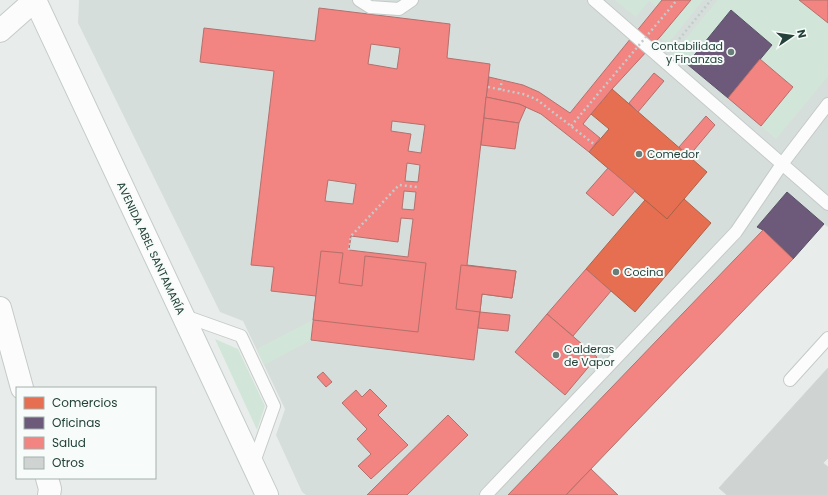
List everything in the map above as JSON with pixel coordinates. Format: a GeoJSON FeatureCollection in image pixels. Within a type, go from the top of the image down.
{"type":"FeatureCollection","features":[{"type":"Feature","properties":{"kind":"main road"},"geometry":{"type":"LineString","coordinates":[[0,31],[35,0]]}},
{"type":"Feature","properties":{"kind":"main road","name":"AVENIDA ABEL SANTAMARÍA"},"geometry":{"type":"LineString","coordinates":[[35,0],[267,495]]}},
{"type":"Feature","properties":{"kind":"main road"},"geometry":{"type":"LineString","coordinates":[[0,308],[22,387]]}},
{"type":"Feature","properties":{"kind":"main road"},"geometry":{"type":"LineString","coordinates":[[47,479],[50,489],[49,495]]}},
{"type":"Feature","properties":{"kind":"lane"},"geometry":{"type":"LineString","coordinates":[[358,0],[370,7],[400,9],[412,0]]}},
{"type":"Feature","properties":{"kind":"lane"},"geometry":{"type":"LineString","coordinates":[[594,0],[828,204]]}},
{"type":"Feature","properties":{"kind":"lane"},"geometry":{"type":"LineString","coordinates":[[486,495],[736,232],[782,164],[828,104]]}},
{"type":"Feature","properties":{"kind":"lane"},"geometry":{"type":"LineString","coordinates":[[182,314],[241,336],[274,406],[253,465]]}},
{"type":"Feature","properties":{"kind":"lane"},"geometry":{"type":"LineString","coordinates":[[790,380],[828,338]]}},
{"type":"Feature","properties":{"kind":"path"},"geometry":{"type":"LineString","coordinates":[[571,126],[677,0]]}},
{"type":"Feature","properties":{"kind":"path"},"geometry":{"type":"LineString","coordinates":[[663,60],[711,0]]}},
{"type":"Feature","properties":{"kind":"path"},"geometry":{"type":"LineString","coordinates":[[500,90],[502,80]]}},
{"type":"Feature","properties":{"kind":"path"},"geometry":{"type":"LineString","coordinates":[[488,87],[523,94],[536,99],[594,145]]}},
{"type":"Feature","properties":{"kind":"path"},"geometry":{"type":"LineString","coordinates":[[349,250],[350,236],[399,185],[417,187]]}},
{"type":"Feature","properties":{"kind":"shaded area"},"geometry":{"type":"Polygon","coordinates":[[[79,0],[828,0],[828,227],[824,224],[793,259],[566,495],[306,495],[302,492],[276,435],[285,409],[243,321],[220,312],[78,23],[79,0]]]}},
{"type":"Feature","properties":{"kind":"green space"},"geometry":{"type":"Polygon","coordinates":[[[615,0],[703,0],[668,44],[660,37],[673,20],[649,1],[636,17],[615,0]]]}},
{"type":"Feature","properties":{"kind":"green space"},"geometry":{"type":"Polygon","coordinates":[[[718,0],[799,0],[828,23],[828,76],[776,139],[761,126],[793,86],[760,59],[731,10],[687,64],[674,53],[718,0]]]}},
{"type":"Feature","properties":{"kind":"green space"},"geometry":{"type":"Polygon","coordinates":[[[313,320],[311,340],[264,365],[257,349],[313,320]]]}},
{"type":"Feature","properties":{"kind":"green space"},"geometry":{"type":"Polygon","coordinates":[[[215,339],[238,349],[265,406],[257,430],[215,339]]]}},
{"type":"Feature","properties":{"kind":"building: Comercios","name":"Comedor"},"geometry":{"type":"Polygon","coordinates":[[[612,89],[707,172],[667,219],[589,152],[609,129],[591,114],[612,89]]]}},
{"type":"Feature","properties":{"kind":"building: Comercios"},"geometry":{"type":"Polygon","coordinates":[[[684,199],[711,223],[635,312],[586,269],[645,200],[667,219],[684,199]]]}},
{"type":"Feature","properties":{"kind":"building: Oficinas","name":"Contabilidad y Finanzas"},"geometry":{"type":"Polygon","coordinates":[[[731,10],[772,45],[728,98],[687,64],[731,10]]]}},
{"type":"Feature","properties":{"kind":"building: Oficinas"},"geometry":{"type":"Polygon","coordinates":[[[787,192],[824,224],[793,259],[763,230],[757,227],[787,192]]]}},
{"type":"Feature","properties":{"kind":"building: Salud"},"geometry":{"type":"Polygon","coordinates":[[[662,0],[691,0],[583,124],[600,138],[589,152],[541,114],[519,104],[486,97],[489,77],[523,85],[539,92],[570,113],[662,0]]]}},
{"type":"Feature","properties":{"kind":"building: Salud"},"geometry":{"type":"Polygon","coordinates":[[[799,0],[828,0],[828,23],[799,0]]]}},
{"type":"Feature","properties":{"kind":"building: Salud"},"geometry":{"type":"Polygon","coordinates":[[[319,8],[450,24],[447,58],[490,64],[467,265],[516,271],[512,298],[482,294],[474,360],[311,340],[316,296],[271,291],[274,267],[251,265],[274,71],[200,62],[204,28],[315,41],[319,8]],[[371,44],[368,64],[397,69],[400,48],[371,44]],[[392,121],[391,131],[411,134],[408,151],[421,153],[425,125],[392,121]],[[407,163],[405,181],[418,182],[420,165],[407,163]],[[328,180],[325,201],[353,204],[356,184],[328,180]],[[404,191],[402,209],[414,210],[416,192],[404,191]],[[401,218],[398,242],[351,236],[349,250],[408,257],[413,219],[401,218]]]}},
{"type":"Feature","properties":{"kind":"building: Salud"},"geometry":{"type":"Polygon","coordinates":[[[760,59],[793,87],[761,126],[728,98],[760,59]]]}},
{"type":"Feature","properties":{"kind":"building: Salud"},"geometry":{"type":"Polygon","coordinates":[[[654,73],[664,81],[638,112],[629,103],[654,73]]]}},
{"type":"Feature","properties":{"kind":"building: Salud"},"geometry":{"type":"Polygon","coordinates":[[[486,97],[519,104],[526,107],[519,123],[484,118],[486,97]]]}},
{"type":"Feature","properties":{"kind":"building: Salud"},"geometry":{"type":"Polygon","coordinates":[[[706,116],[715,125],[689,156],[679,147],[706,116]]]}},
{"type":"Feature","properties":{"kind":"building: Salud"},"geometry":{"type":"Polygon","coordinates":[[[484,118],[519,123],[515,149],[481,145],[484,118]]]}},
{"type":"Feature","properties":{"kind":"building: Salud"},"geometry":{"type":"Polygon","coordinates":[[[608,168],[635,191],[613,216],[586,193],[608,168]]]}},
{"type":"Feature","properties":{"kind":"building: Salud"},"geometry":{"type":"Polygon","coordinates":[[[763,230],[793,259],[566,495],[508,495],[763,230]]]}},
{"type":"Feature","properties":{"kind":"building: Salud"},"geometry":{"type":"Polygon","coordinates":[[[321,251],[343,253],[339,283],[362,286],[365,256],[426,263],[418,332],[313,320],[321,251]]]}},
{"type":"Feature","properties":{"kind":"building: Salud"},"geometry":{"type":"Polygon","coordinates":[[[461,265],[516,271],[512,298],[482,294],[480,312],[456,309],[461,265]]]}},
{"type":"Feature","properties":{"kind":"building: Salud"},"geometry":{"type":"Polygon","coordinates":[[[586,269],[611,291],[573,336],[547,314],[586,269]]]}},
{"type":"Feature","properties":{"kind":"building: Salud"},"geometry":{"type":"Polygon","coordinates":[[[480,312],[510,315],[508,331],[478,328],[480,312]]]}},
{"type":"Feature","properties":{"kind":"building: Salud","name":"Calderas de Vapor"},"geometry":{"type":"Polygon","coordinates":[[[547,314],[597,357],[565,395],[515,352],[547,314]]]}},
{"type":"Feature","properties":{"kind":"building: Salud"},"geometry":{"type":"Polygon","coordinates":[[[323,372],[332,382],[326,387],[317,377],[323,372]]]}},
{"type":"Feature","properties":{"kind":"building: Salud"},"geometry":{"type":"Polygon","coordinates":[[[370,389],[387,406],[378,415],[408,445],[371,479],[358,466],[371,454],[357,439],[367,429],[342,403],[356,390],[362,397],[370,389]]]}},
{"type":"Feature","properties":{"kind":"building: Salud"},"geometry":{"type":"Polygon","coordinates":[[[448,415],[468,435],[407,495],[367,495],[448,415]]]}},
{"type":"Feature","properties":{"kind":"building: Salud"},"geometry":{"type":"Polygon","coordinates":[[[591,469],[618,495],[566,495],[591,469]]]}},
{"type":"Feature","properties":{"kind":"building: Otros"},"geometry":{"type":"Polygon","coordinates":[[[828,368],[828,458],[823,463],[828,467],[828,494],[727,495],[719,488],[828,368]]]}},
{"type":"Feature","properties":{"kind":"place","name":"Contabilidad y Finanzas"},"geometry":{"type":"Point","coordinates":[731,52]}},
{"type":"Feature","properties":{"kind":"place","name":"Comedor"},"geometry":{"type":"Point","coordinates":[639,154]}},
{"type":"Feature","properties":{"kind":"place","name":"Cocina"},"geometry":{"type":"Point","coordinates":[616,272]}},
{"type":"Feature","properties":{"kind":"place","name":"Calderas de Vapor"},"geometry":{"type":"Point","coordinates":[556,355]}}]}
